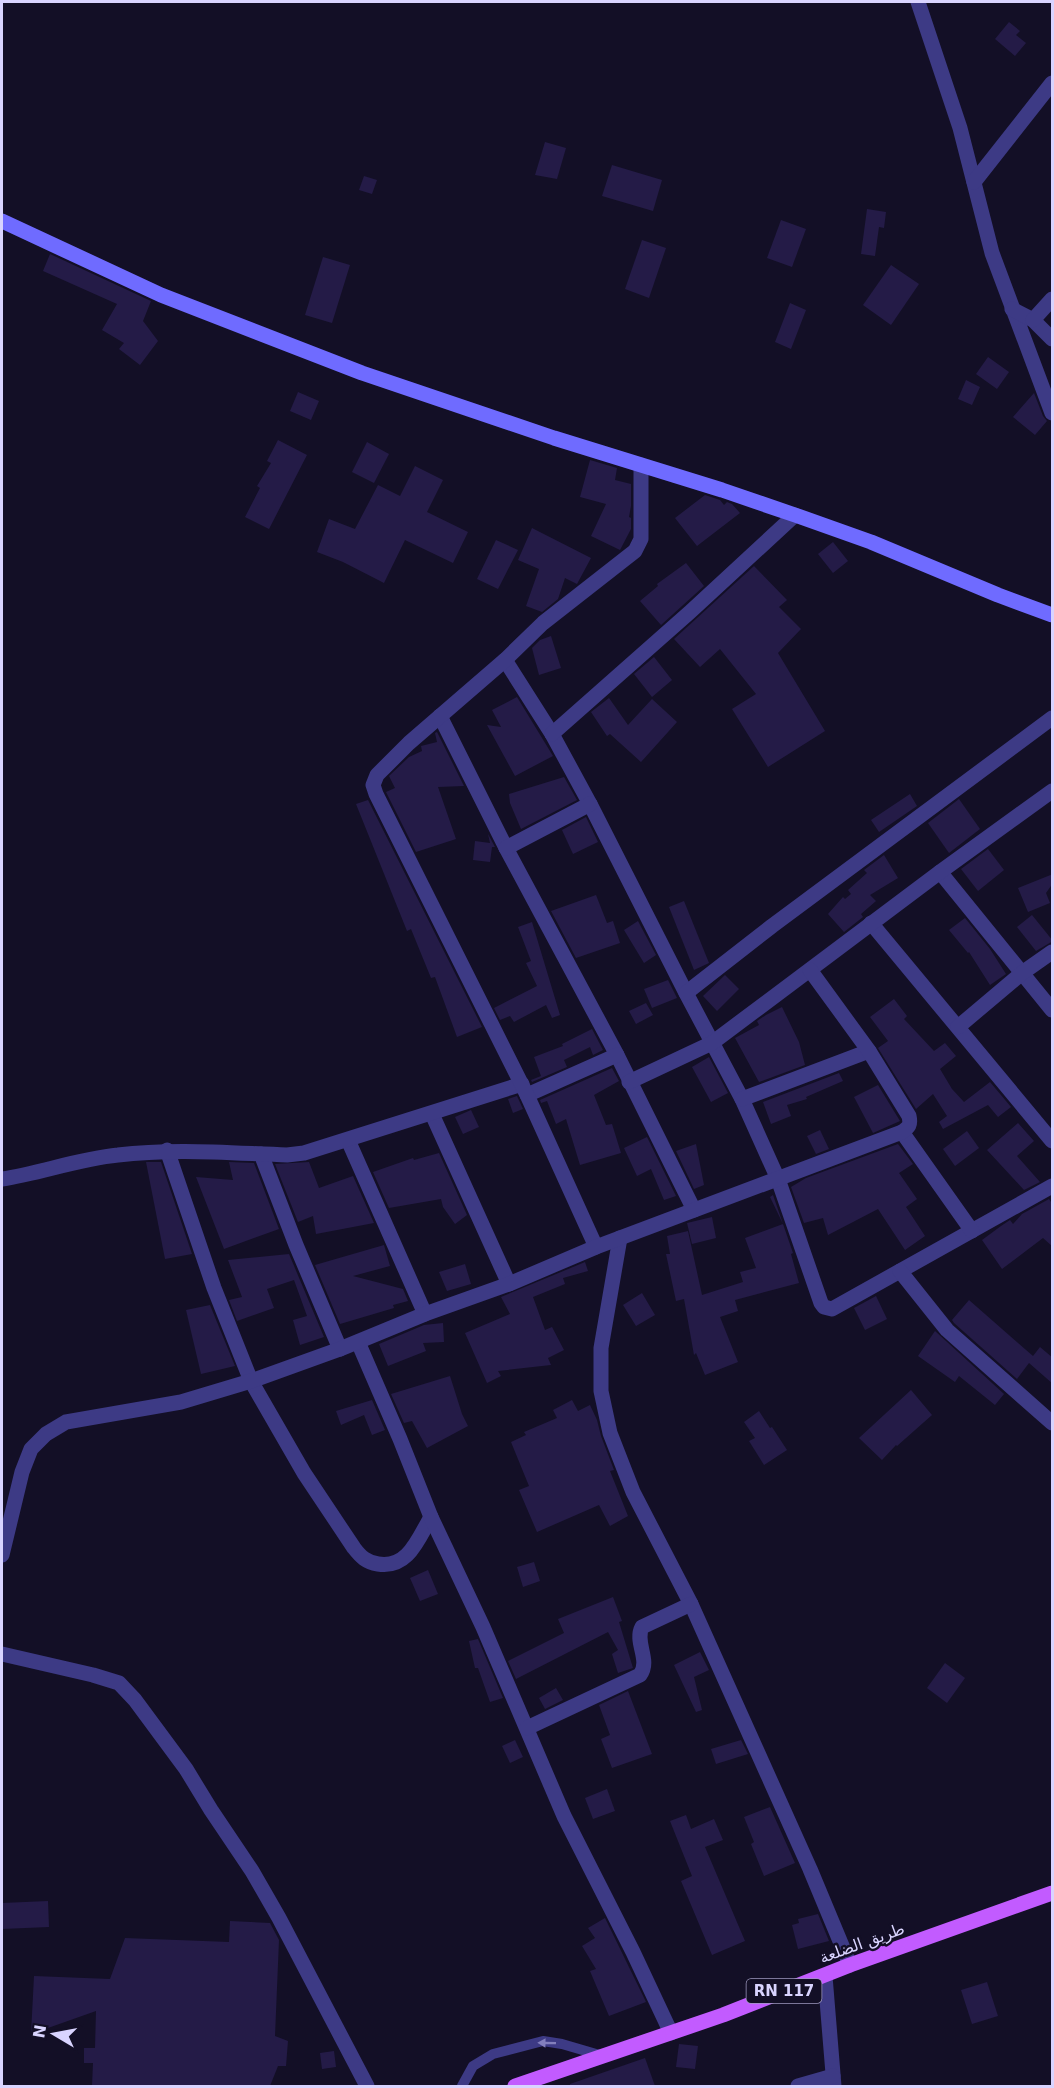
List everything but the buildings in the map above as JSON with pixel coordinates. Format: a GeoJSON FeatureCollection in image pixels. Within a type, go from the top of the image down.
{"type":"FeatureCollection","features":[{"type":"Feature","properties":{"kind":"main road","name":"طريق الضلعة"},"geometry":{"type":"LineString","coordinates":[[515,2086],[671,2033],[850,1965],[1053,1893]]}},
{"type":"Feature","properties":{"kind":"street"},"geometry":{"type":"LineString","coordinates":[[918,2],[960,129],[992,253],[1053,413]]}},
{"type":"Feature","properties":{"kind":"street"},"geometry":{"type":"LineString","coordinates":[[974,182],[1053,83]]}},
{"type":"Feature","properties":{"kind":"street"},"geometry":{"type":"LineString","coordinates":[[2,221],[161,295],[362,373],[554,438],[795,515],[871,542],[998,595],[1053,615]]}},
{"type":"Feature","properties":{"kind":"street"},"geometry":{"type":"LineString","coordinates":[[1033,320],[1053,299]]}},
{"type":"Feature","properties":{"kind":"street"},"geometry":{"type":"LineString","coordinates":[[1012,309],[1033,320],[1053,339]]}},
{"type":"Feature","properties":{"kind":"street"},"geometry":{"type":"LineString","coordinates":[[596,1247],[525,1090],[373,785],[377,775],[543,623],[635,551],[641,538],[641,465]]}},
{"type":"Feature","properties":{"kind":"street"},"geometry":{"type":"LineString","coordinates":[[552,734],[795,515]]}},
{"type":"Feature","properties":{"kind":"street"},"geometry":{"type":"LineString","coordinates":[[505,660],[552,734],[590,804],[742,1099],[778,1179],[821,1303],[825,1307],[832,1308],[1053,1186]]}},
{"type":"Feature","properties":{"kind":"street"},"geometry":{"type":"LineString","coordinates":[[440,716],[694,1210]]}},
{"type":"Feature","properties":{"kind":"street"},"geometry":{"type":"LineString","coordinates":[[686,993],[772,926],[1053,718]]}},
{"type":"Feature","properties":{"kind":"street"},"geometry":{"type":"LineString","coordinates":[[628,1082],[712,1042],[1053,791]]}},
{"type":"Feature","properties":{"kind":"street"},"geometry":{"type":"LineString","coordinates":[[506,848],[590,804]]}},
{"type":"Feature","properties":{"kind":"street"},"geometry":{"type":"LineString","coordinates":[[940,872],[1053,1010]]}},
{"type":"Feature","properties":{"kind":"street"},"geometry":{"type":"LineString","coordinates":[[871,923],[1053,1141]]}},
{"type":"Feature","properties":{"kind":"street"},"geometry":{"type":"LineString","coordinates":[[958,1027],[1022,973],[1053,952]]}},
{"type":"Feature","properties":{"kind":"street"},"geometry":{"type":"LineString","coordinates":[[2,1555],[22,1472],[31,1449],[46,1434],[66,1422],[181,1402],[251,1381],[509,1284],[596,1247],[902,1132],[909,1127],[909,1116],[869,1051],[810,970]]}},
{"type":"Feature","properties":{"kind":"street"},"geometry":{"type":"LineString","coordinates":[[742,1099],[869,1051]]}},
{"type":"Feature","properties":{"kind":"street"},"geometry":{"type":"LineString","coordinates":[[2,1179],[76,1162],[167,1150],[286,1155],[304,1153],[432,1114],[525,1090],[616,1055]]}},
{"type":"Feature","properties":{"kind":"street"},"geometry":{"type":"LineString","coordinates":[[432,1114],[509,1284]]}},
{"type":"Feature","properties":{"kind":"street"},"geometry":{"type":"LineString","coordinates":[[902,1132],[972,1231]]}},
{"type":"Feature","properties":{"kind":"street"},"geometry":{"type":"LineString","coordinates":[[348,1140],[425,1314]]}},
{"type":"Feature","properties":{"kind":"street"},"geometry":{"type":"LineString","coordinates":[[167,1150],[214,1288],[251,1381],[330,1514],[362,1558],[383,1564],[393,1564],[403,1560],[431,1517]]}},
{"type":"Feature","properties":{"kind":"street"},"geometry":{"type":"LineString","coordinates":[[261,1154],[340,1349]]}},
{"type":"Feature","properties":{"kind":"street"},"geometry":{"type":"LineString","coordinates":[[620,1238],[601,1348],[601,1390],[610,1433],[633,1492],[691,1604],[810,1869],[850,1965]]}},
{"type":"Feature","properties":{"kind":"street"},"geometry":{"type":"LineString","coordinates":[[900,1271],[947,1330],[1053,1423]]}},
{"type":"Feature","properties":{"kind":"street"},"geometry":{"type":"LineString","coordinates":[[358,1342],[431,1517],[483,1627],[564,1816],[671,2033]]}},
{"type":"Feature","properties":{"kind":"street"},"geometry":{"type":"LineString","coordinates":[[527,1728],[640,1675],[645,1664],[639,1634],[642,1627],[691,1604]]}},
{"type":"Feature","properties":{"kind":"street"},"geometry":{"type":"LineString","coordinates":[[2,1654],[120,1683],[135,1700],[186,1768],[252,1871],[367,2086]]}},
{"type":"Feature","properties":{"kind":"street"},"geometry":{"type":"LineString","coordinates":[[798,2086],[834,2081],[825,1976]]}},
{"type":"Feature","properties":{"kind":"lane"},"geometry":{"type":"LineString","coordinates":[[462,2086],[473,2066],[493,2054],[543,2041],[603,2056]]}}]}
